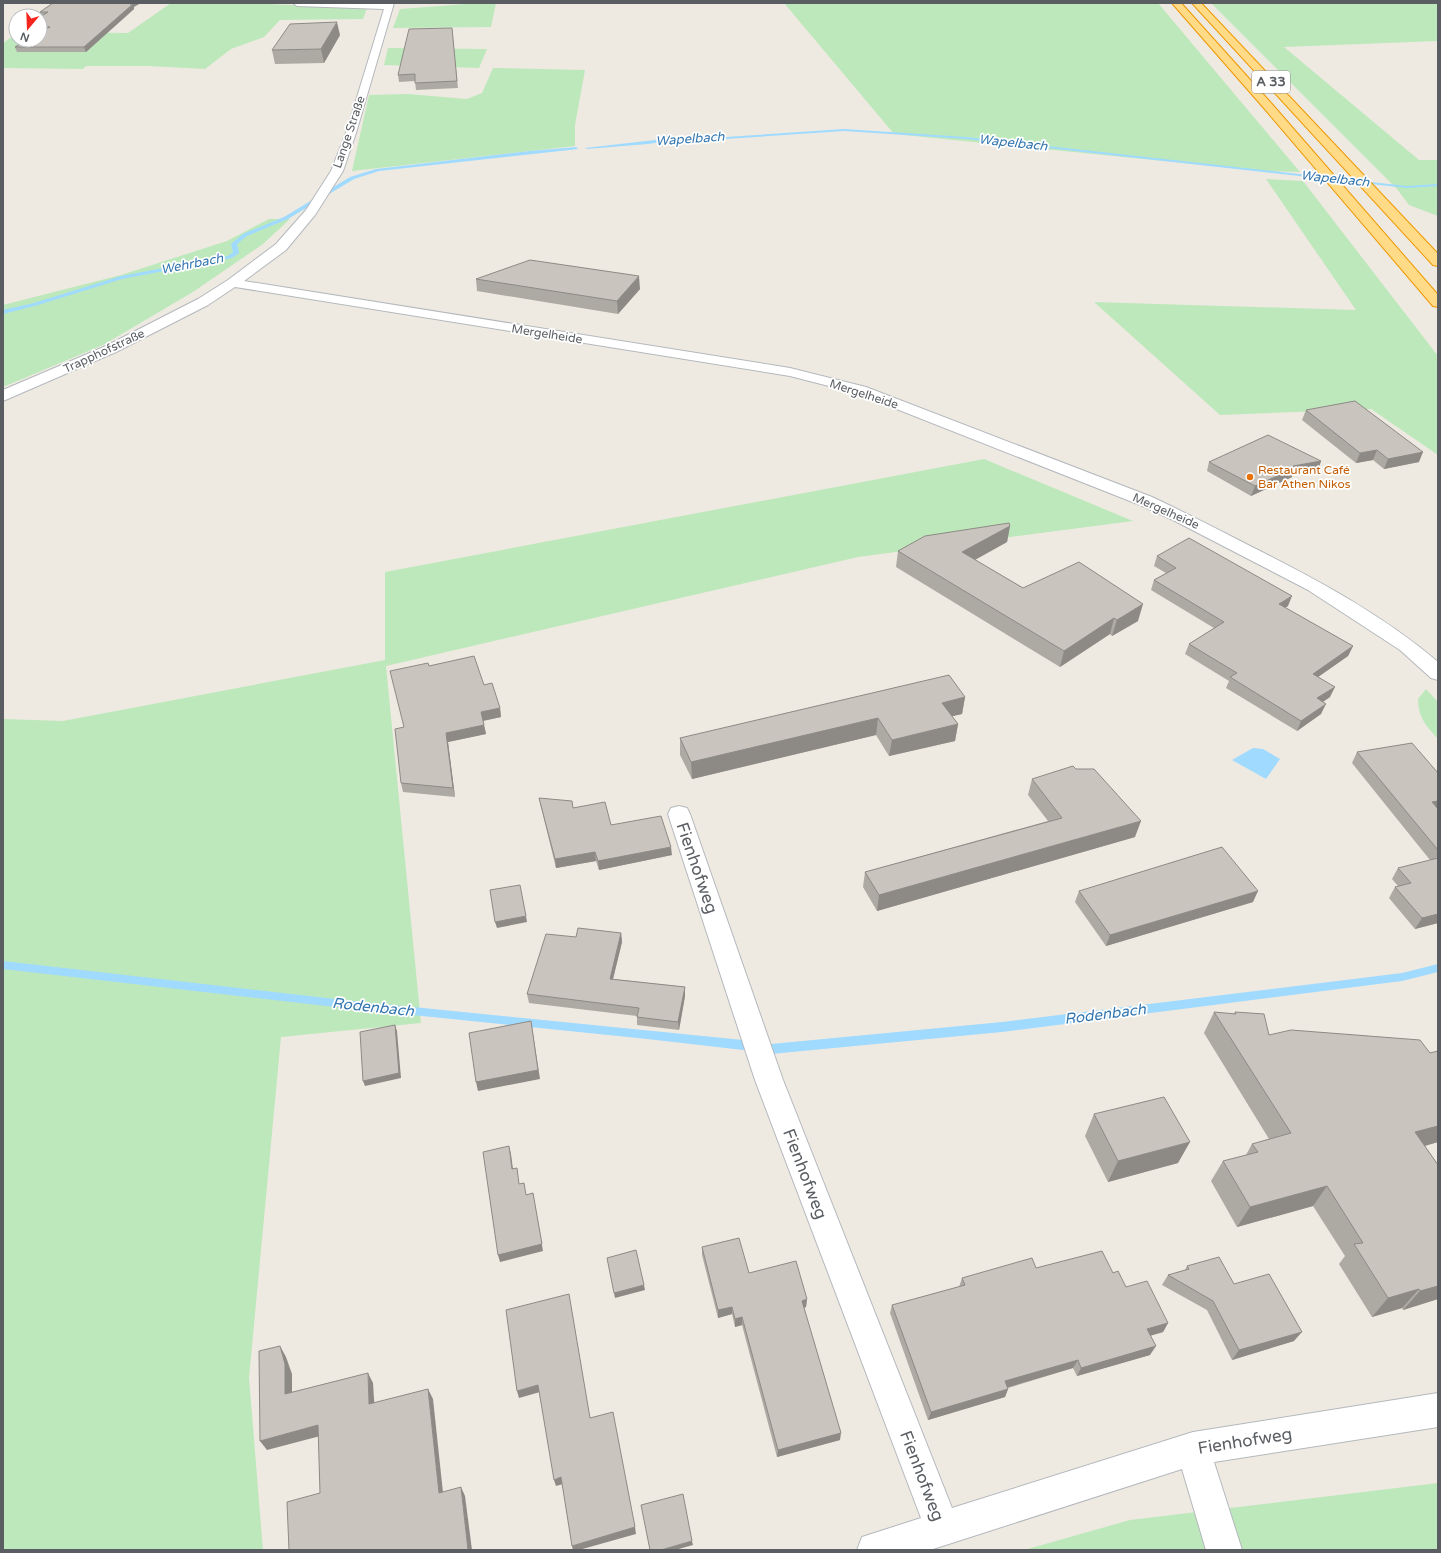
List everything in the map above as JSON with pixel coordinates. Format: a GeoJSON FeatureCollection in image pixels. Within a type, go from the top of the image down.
{"type":"FeatureCollection","features":[{"type":"Feature","properties":{"kind":"highway","name":"A 33"},"geometry":{"type":"LineString","coordinates":[[1176,3],[1438,303]]}},
{"type":"Feature","properties":{"kind":"highway","name":"A 33"},"geometry":{"type":"LineString","coordinates":[[1196,3],[1438,262]]}},
{"type":"Feature","properties":{"kind":"street"},"geometry":{"type":"LineString","coordinates":[[297,3],[389,5]]}},
{"type":"Feature","properties":{"kind":"street","name":"Lange Straße"},"geometry":{"type":"LineString","coordinates":[[203,302],[233,283],[281,247],[311,212],[337,171],[351,133],[389,5]]}},
{"type":"Feature","properties":{"kind":"street","name":"Mergelheide"},"geometry":{"type":"LineString","coordinates":[[233,283],[790,372],[861,390],[1146,501],[1206,529],[1315,586],[1407,646],[1438,673]]}},
{"type":"Feature","properties":{"kind":"street","name":"Trapphofstraße"},"geometry":{"type":"LineString","coordinates":[[3,396],[111,349],[203,302]]}},
{"type":"Feature","properties":{"kind":"street","name":"Fienhofweg"},"geometry":{"type":"LineString","coordinates":[[679,814],[769,1080],[943,1529]]}},
{"type":"Feature","properties":{"kind":"street","name":"Fienhofweg"},"geometry":{"type":"LineString","coordinates":[[875,1550],[1192,1449],[1438,1410]]}},
{"type":"Feature","properties":{"kind":"street"},"geometry":{"type":"LineString","coordinates":[[1192,1449],[1224,1550]]}},
{"type":"Feature","properties":{"kind":"green space"},"geometry":{"type":"Polygon","coordinates":[[[171,3],[242,3],[367,8],[363,19],[280,20],[264,37],[231,49],[205,69],[148,66],[86,66],[83,69],[3,68],[3,43],[8,40],[8,48],[48,48],[48,32],[128,33],[171,3]]]}},
{"type":"Feature","properties":{"kind":"green space"},"geometry":{"type":"Polygon","coordinates":[[[496,3],[491,27],[393,28],[400,9],[496,3]]]}},
{"type":"Feature","properties":{"kind":"green space"},"geometry":{"type":"Polygon","coordinates":[[[784,3],[1158,3],[1300,172],[1264,171],[894,134],[784,3]]]}},
{"type":"Feature","properties":{"kind":"green space"},"geometry":{"type":"Polygon","coordinates":[[[1211,3],[1438,3],[1438,41],[1284,47],[1419,160],[1438,160],[1438,216],[1409,205],[1397,189],[1211,3]]]}},
{"type":"Feature","properties":{"kind":"green space"},"geometry":{"type":"Polygon","coordinates":[[[388,48],[487,49],[479,68],[384,65],[388,48]]]}},
{"type":"Feature","properties":{"kind":"green space"},"geometry":{"type":"Polygon","coordinates":[[[493,68],[585,70],[575,125],[575,146],[352,171],[369,95],[408,94],[467,99],[482,93],[493,68]]]}},
{"type":"Feature","properties":{"kind":"green space"},"geometry":{"type":"Polygon","coordinates":[[[1266,179],[1303,181],[1438,356],[1438,455],[1371,409],[1220,415],[1094,302],[1356,310],[1266,179]]]}},
{"type":"Feature","properties":{"kind":"green space"},"geometry":{"type":"Polygon","coordinates":[[[269,219],[290,219],[263,244],[193,292],[103,345],[3,387],[3,305],[121,275],[227,241],[269,219]]]}},
{"type":"Feature","properties":{"kind":"green space"},"geometry":{"type":"Polygon","coordinates":[[[984,459],[1133,521],[858,557],[386,666],[421,1023],[281,1037],[249,1378],[263,1550],[3,1550],[3,719],[63,721],[385,660],[385,572],[984,459]]]}},
{"type":"Feature","properties":{"kind":"green space"},"geometry":{"type":"Polygon","coordinates":[[[1426,689],[1438,702],[1438,739],[1426,725],[1419,711],[1418,699],[1426,689]]]}},
{"type":"Feature","properties":{"kind":"green space"},"geometry":{"type":"Polygon","coordinates":[[[1438,1483],[1438,1550],[1024,1550],[1130,1520],[1438,1483]]]}},
{"type":"Feature","properties":{"kind":"water"},"geometry":{"type":"Polygon","coordinates":[[[1253,748],[1263,749],[1280,759],[1266,779],[1232,760],[1253,748]]]}},
{"type":"Feature","properties":{"kind":"building"},"geometry":{"type":"Polygon","coordinates":[[[53,3],[133,4],[84,47],[48,47],[48,28],[50,27],[48,27],[48,8],[46,8],[53,3]]]}},
{"type":"Feature","properties":{"kind":"building"},"geometry":{"type":"Polygon","coordinates":[[[337,22],[321,49],[272,50],[290,24],[337,22]]]}},
{"type":"Feature","properties":{"kind":"building"},"geometry":{"type":"Polygon","coordinates":[[[452,28],[457,81],[415,83],[415,74],[398,75],[409,29],[452,28]]]}},
{"type":"Feature","properties":{"kind":"building"},"geometry":{"type":"Polygon","coordinates":[[[530,260],[639,276],[617,301],[476,279],[530,260]]]}},
{"type":"Feature","properties":{"kind":"building"},"geometry":{"type":"Polygon","coordinates":[[[1355,401],[1423,452],[1388,459],[1377,450],[1360,453],[1306,410],[1355,401]]]}},
{"type":"Feature","properties":{"kind":"building"},"geometry":{"type":"Polygon","coordinates":[[[1268,435],[1321,461],[1293,466],[1295,468],[1255,486],[1209,462],[1268,435]]]}},
{"type":"Feature","properties":{"kind":"building"},"geometry":{"type":"Polygon","coordinates":[[[1009,523],[1010,526],[962,552],[1023,588],[1079,562],[1143,604],[1117,620],[1114,618],[1064,651],[898,551],[925,536],[1009,523]]]}},
{"type":"Feature","properties":{"kind":"building"},"geometry":{"type":"Polygon","coordinates":[[[1189,538],[1292,596],[1279,604],[1353,646],[1313,674],[1335,687],[1317,698],[1326,704],[1301,721],[1230,677],[1237,673],[1189,644],[1224,622],[1154,580],[1176,568],[1157,556],[1189,538]]]}},
{"type":"Feature","properties":{"kind":"building"},"geometry":{"type":"Polygon","coordinates":[[[474,656],[484,685],[492,683],[500,708],[481,712],[484,725],[446,733],[453,788],[401,783],[395,729],[404,727],[390,671],[428,663],[429,666],[474,656]]]}},
{"type":"Feature","properties":{"kind":"building"},"geometry":{"type":"Polygon","coordinates":[[[949,675],[965,697],[942,703],[958,724],[892,740],[878,718],[691,762],[680,738],[949,675]]]}},
{"type":"Feature","properties":{"kind":"building"},"geometry":{"type":"Polygon","coordinates":[[[1412,743],[1438,773],[1438,801],[1432,802],[1438,809],[1438,850],[1357,752],[1412,743]]]}},
{"type":"Feature","properties":{"kind":"building"},"geometry":{"type":"Polygon","coordinates":[[[1073,766],[1076,769],[1094,769],[1141,821],[879,895],[865,872],[1062,818],[1032,779],[1073,766]]]}},
{"type":"Feature","properties":{"kind":"building"},"geometry":{"type":"Polygon","coordinates":[[[539,798],[572,801],[573,808],[605,802],[611,825],[661,816],[671,847],[598,861],[595,852],[555,859],[539,798]]]}},
{"type":"Feature","properties":{"kind":"building"},"geometry":{"type":"Polygon","coordinates":[[[1222,847],[1258,891],[1110,935],[1079,891],[1222,847]]]}},
{"type":"Feature","properties":{"kind":"building"},"geometry":{"type":"Polygon","coordinates":[[[1438,858],[1438,914],[1422,918],[1395,887],[1411,883],[1398,868],[1438,858]]]}},
{"type":"Feature","properties":{"kind":"building"},"geometry":{"type":"Polygon","coordinates":[[[520,885],[526,916],[495,922],[490,890],[520,885]]]}},
{"type":"Feature","properties":{"kind":"building"},"geometry":{"type":"Polygon","coordinates":[[[578,928],[621,933],[610,979],[685,987],[678,1022],[637,1017],[639,1008],[527,994],[546,934],[576,937],[578,928]]]}},
{"type":"Feature","properties":{"kind":"building"},"geometry":{"type":"Polygon","coordinates":[[[1214,1012],[1264,1014],[1269,1035],[1291,1030],[1420,1040],[1430,1053],[1438,1051],[1438,1126],[1415,1132],[1438,1165],[1438,1286],[1420,1291],[1419,1289],[1388,1298],[1354,1244],[1363,1243],[1327,1186],[1250,1207],[1223,1161],[1258,1152],[1252,1144],[1291,1133],[1214,1012]]]}},
{"type":"Feature","properties":{"kind":"building"},"geometry":{"type":"Polygon","coordinates":[[[531,1021],[538,1070],[476,1082],[469,1033],[531,1021]]]}},
{"type":"Feature","properties":{"kind":"building"},"geometry":{"type":"Polygon","coordinates":[[[395,1025],[399,1073],[363,1081],[360,1032],[395,1025]]]}},
{"type":"Feature","properties":{"kind":"building"},"geometry":{"type":"Polygon","coordinates":[[[1164,1097],[1190,1142],[1118,1161],[1094,1114],[1164,1097]]]}},
{"type":"Feature","properties":{"kind":"building"},"geometry":{"type":"Polygon","coordinates":[[[509,1146],[512,1169],[517,1168],[519,1184],[524,1183],[526,1195],[533,1193],[542,1244],[498,1255],[483,1152],[509,1146]]]}},
{"type":"Feature","properties":{"kind":"building"},"geometry":{"type":"Polygon","coordinates":[[[739,1238],[749,1273],[796,1261],[807,1299],[802,1301],[841,1433],[778,1450],[742,1317],[735,1319],[732,1307],[718,1310],[702,1247],[739,1238]]]}},
{"type":"Feature","properties":{"kind":"building"},"geometry":{"type":"Polygon","coordinates":[[[636,1250],[644,1285],[614,1293],[607,1258],[636,1250]]]}},
{"type":"Feature","properties":{"kind":"building"},"geometry":{"type":"Polygon","coordinates":[[[1102,1251],[1113,1273],[1118,1271],[1126,1287],[1147,1281],[1168,1323],[1147,1329],[1156,1346],[1081,1368],[1078,1360],[1005,1381],[1008,1389],[931,1412],[892,1305],[965,1285],[962,1278],[1032,1258],[1036,1268],[1102,1251]]]}},
{"type":"Feature","properties":{"kind":"building"},"geometry":{"type":"Polygon","coordinates":[[[1219,1257],[1234,1284],[1269,1274],[1302,1332],[1239,1350],[1213,1301],[1168,1275],[1189,1269],[1187,1266],[1219,1257]]]}},
{"type":"Feature","properties":{"kind":"building"},"geometry":{"type":"Polygon","coordinates":[[[569,1294],[590,1418],[613,1412],[635,1527],[572,1546],[561,1477],[554,1480],[538,1385],[517,1391],[506,1310],[569,1294]]]}},
{"type":"Feature","properties":{"kind":"building"},"geometry":{"type":"Polygon","coordinates":[[[280,1346],[285,1364],[285,1394],[368,1373],[369,1404],[428,1389],[439,1493],[461,1487],[468,1550],[289,1550],[287,1502],[320,1493],[318,1425],[260,1441],[259,1351],[280,1346]]]}},
{"type":"Feature","properties":{"kind":"building"},"geometry":{"type":"Polygon","coordinates":[[[683,1494],[692,1541],[661,1550],[650,1550],[641,1505],[683,1494]]]}},
{"type":"Feature","properties":{"kind":"waterway","name":"Wapelbach"},"geometry":{"type":"LineString","coordinates":[[587,148],[648,143],[681,138],[726,138],[844,130],[966,138],[1407,187],[1438,185]]}},
{"type":"Feature","properties":{"kind":"waterway","name":"Wehrbach"},"geometry":{"type":"LineString","coordinates":[[3,312],[36,304],[121,278],[230,257],[236,253],[234,244],[245,235],[286,218],[352,178],[378,170],[576,148]]}},
{"type":"Feature","properties":{"kind":"waterway","name":"Rodenbach"},"geometry":{"type":"LineString","coordinates":[[3,965],[344,1004],[743,1045]]}},
{"type":"Feature","properties":{"kind":"waterway","name":"Rodenbach"},"geometry":{"type":"LineString","coordinates":[[771,1049],[1002,1027],[1402,977],[1438,968]]}},
{"type":"Feature","properties":{"kind":"place","name":"Restaurant Café Bar Athen Nikos"},"geometry":{"type":"Point","coordinates":[1250,477]}}]}
